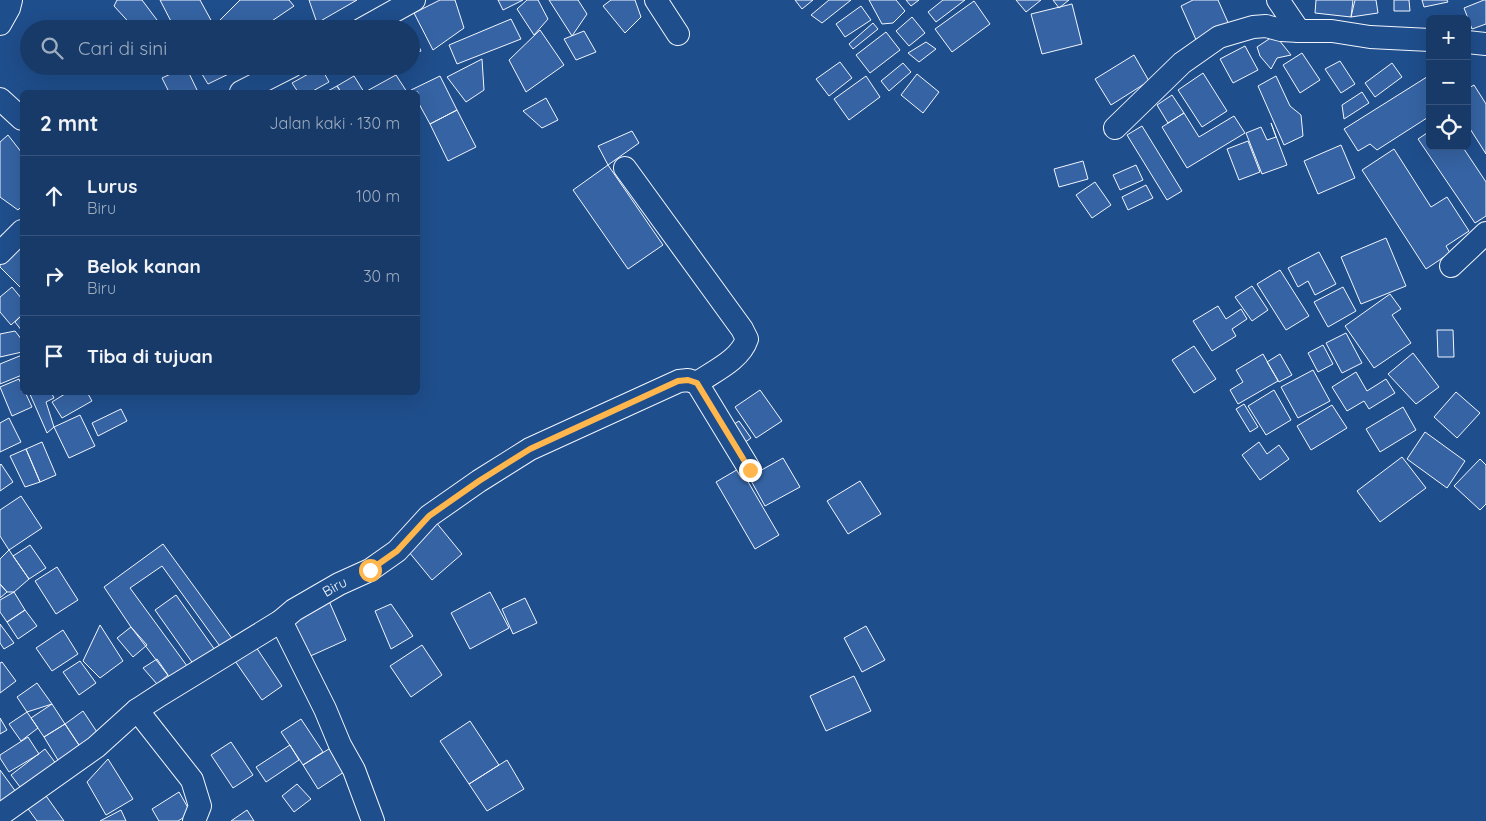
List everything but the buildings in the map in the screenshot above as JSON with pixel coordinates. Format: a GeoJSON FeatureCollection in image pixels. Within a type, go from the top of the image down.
{"type":"FeatureCollection","features":[{"type":"Feature","properties":{"kind":"street"},"geometry":{"type":"LineString","coordinates":[[0,24],[9,8],[11,0]]}},
{"type":"Feature","properties":{"kind":"street"},"geometry":{"type":"LineString","coordinates":[[378,20],[414,0]]}},
{"type":"Feature","properties":{"kind":"street"},"geometry":{"type":"LineString","coordinates":[[656,0],[678,34]]}},
{"type":"Feature","properties":{"kind":"street"},"geometry":{"type":"LineString","coordinates":[[1278,0],[1299,31]]}},
{"type":"Feature","properties":{"kind":"street"},"geometry":{"type":"LineString","coordinates":[[1115,128],[1182,62],[1219,37],[1253,27],[1266,26],[1281,30],[1299,31],[1332,30],[1370,37],[1426,40]]}},
{"type":"Feature","properties":{"kind":"street"},"geometry":{"type":"LineString","coordinates":[[1471,42],[1486,44]]}},
{"type":"Feature","properties":{"kind":"street"},"geometry":{"type":"LineString","coordinates":[[246,90],[275,75]]}},
{"type":"Feature","properties":{"kind":"street"},"geometry":{"type":"LineString","coordinates":[[0,99],[20,117]]}},
{"type":"Feature","properties":{"kind":"street"},"geometry":{"type":"LineString","coordinates":[[625,168],[742,329],[747,339],[744,348],[736,356],[697,383],[750,470]]}},
{"type":"Feature","properties":{"kind":"street"},"geometry":{"type":"LineString","coordinates":[[0,253],[20,232]]}},
{"type":"Feature","properties":{"kind":"street"},"geometry":{"type":"LineString","coordinates":[[1451,266],[1486,234]]}},
{"type":"Feature","properties":{"kind":"street","name":"Biru"},"geometry":{"type":"LineString","coordinates":[[0,815],[96,747],[137,710],[207,665],[281,622],[294,610],[339,584],[370,570],[397,551],[429,516],[479,481],[530,449],[678,381],[688,380],[697,383]]}},
{"type":"Feature","properties":{"kind":"street"},"geometry":{"type":"LineString","coordinates":[[281,622],[354,770],[373,821]]}},
{"type":"Feature","properties":{"kind":"street"},"geometry":{"type":"LineString","coordinates":[[137,710],[192,780],[200,806],[194,821]]}},
{"type":"Feature","properties":{"kind":"route"},"geometry":{"type":"LineString","coordinates":[[370,570],[397,551],[429,516],[479,481],[530,449],[678,381],[688,380],[697,383],[750,470]]}}]}
